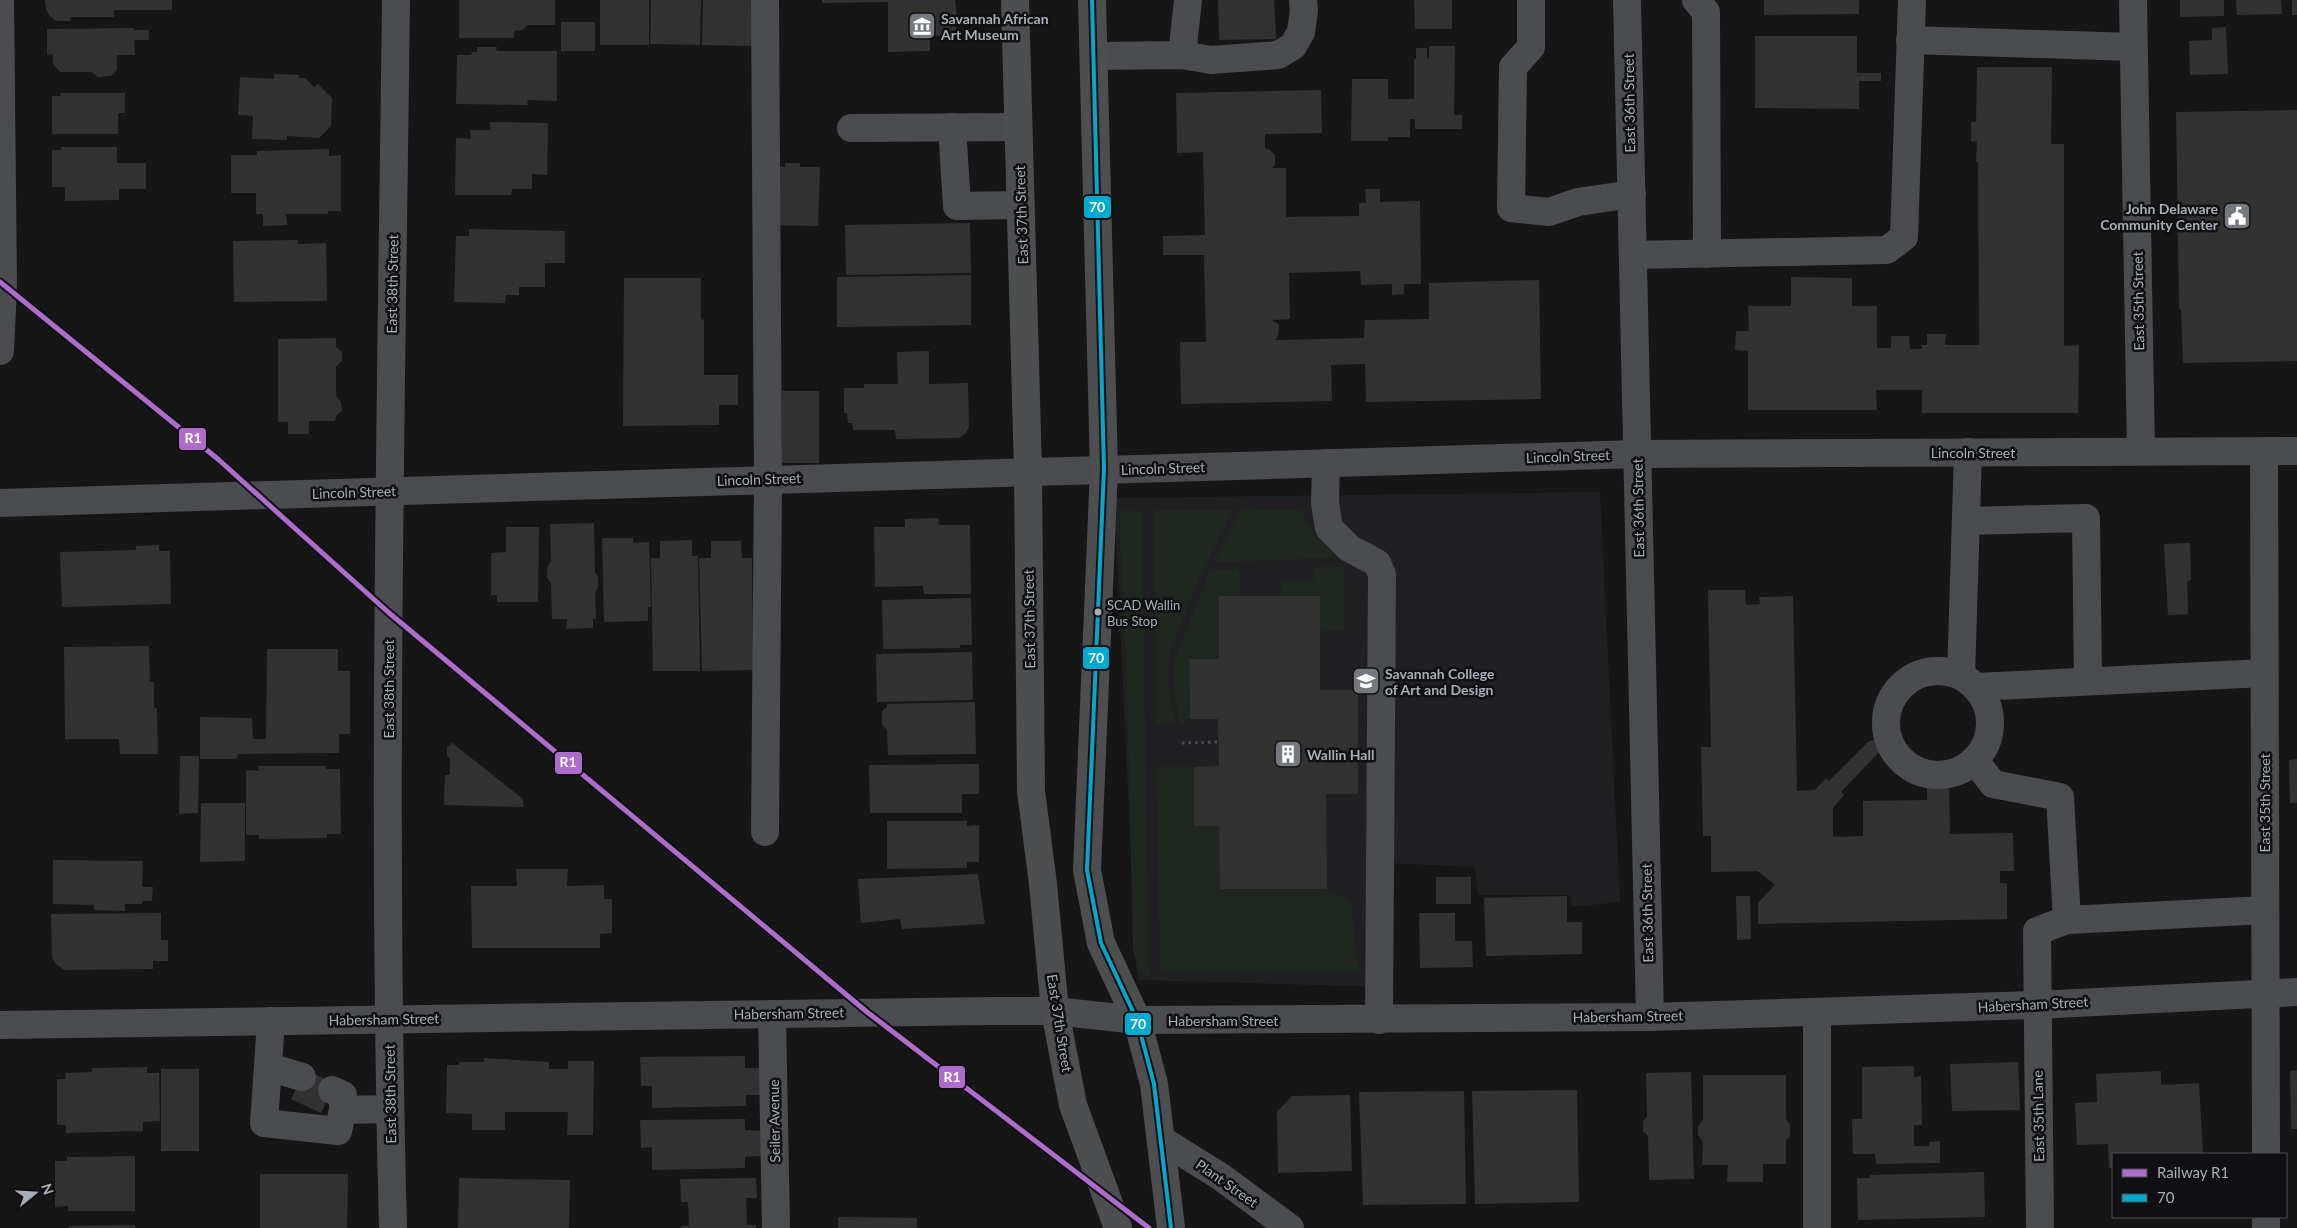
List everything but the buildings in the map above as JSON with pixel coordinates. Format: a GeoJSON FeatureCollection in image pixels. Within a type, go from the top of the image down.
{"type":"FeatureCollection","features":[{"type":"Feature","properties":{"kind":"main road","name":"East 37th Street"},"geometry":{"type":"LineString","coordinates":[[1015,0],[1028,471],[1031,792],[1044,893],[1055,1011],[1073,1105],[1118,1228]]}},
{"type":"Feature","properties":{"kind":"main road"},"geometry":{"type":"LineString","coordinates":[[1092,0],[1104,469],[1087,870],[1101,943],[1138,1020],[1154,1084],[1172,1228]]}},
{"type":"Feature","properties":{"kind":"street"},"geometry":{"type":"LineString","coordinates":[[0,0],[3,285],[0,352]]}},
{"type":"Feature","properties":{"kind":"street","name":"East 38th Street"},"geometry":{"type":"LineString","coordinates":[[393,1228],[388,1019],[389,491],[396,0]]}},
{"type":"Feature","properties":{"kind":"street"},"geometry":{"type":"LineString","coordinates":[[765,0],[768,479],[765,832]]}},
{"type":"Feature","properties":{"kind":"street"},"geometry":{"type":"LineString","coordinates":[[1182,55],[1188,0]]}},
{"type":"Feature","properties":{"kind":"street"},"geometry":{"type":"LineString","coordinates":[[1094,56],[1182,55],[1211,60],[1278,55],[1293,46],[1301,32],[1304,11],[1303,0]]}},
{"type":"Feature","properties":{"kind":"street"},"geometry":{"type":"LineString","coordinates":[[1531,0],[1531,47],[1513,67],[1511,208],[1549,212],[1578,202],[1632,194]]}},
{"type":"Feature","properties":{"kind":"street","name":"East 36th Street"},"geometry":{"type":"LineString","coordinates":[[1627,0],[1650,1016]]}},
{"type":"Feature","properties":{"kind":"street"},"geometry":{"type":"LineString","coordinates":[[1696,0],[1706,12],[1707,254]]}},
{"type":"Feature","properties":{"kind":"street"},"geometry":{"type":"LineString","coordinates":[[1633,255],[1887,250],[1904,237],[1912,0]]}},
{"type":"Feature","properties":{"kind":"street","name":"East 35th Street"},"geometry":{"type":"LineString","coordinates":[[2133,0],[2141,451]]}},
{"type":"Feature","properties":{"kind":"street"},"geometry":{"type":"LineString","coordinates":[[1910,40],[2133,48]]}},
{"type":"Feature","properties":{"kind":"street"},"geometry":{"type":"LineString","coordinates":[[952,127],[957,206],[1020,205]]}},
{"type":"Feature","properties":{"kind":"street"},"geometry":{"type":"LineString","coordinates":[[851,128],[1018,127]]}},
{"type":"Feature","properties":{"kind":"street","name":"East 35th Street"},"geometry":{"type":"LineString","coordinates":[[2264,451],[2266,1153]]}},
{"type":"Feature","properties":{"kind":"street","name":"Lincoln Street"},"geometry":{"type":"LineString","coordinates":[[0,504],[1028,471],[1637,454],[2297,451]]}},
{"type":"Feature","properties":{"kind":"street"},"geometry":{"type":"LineString","coordinates":[[1968,452],[1966,521],[1968,682]]}},
{"type":"Feature","properties":{"kind":"street"},"geometry":{"type":"LineString","coordinates":[[1326,463],[1326,503],[1329,528],[1349,548],[1377,563],[1382,574],[1379,1020]]}},
{"type":"Feature","properties":{"kind":"street"},"geometry":{"type":"LineString","coordinates":[[1966,521],[2086,518],[2088,681]]}},
{"type":"Feature","properties":{"kind":"street"},"geometry":{"type":"LineString","coordinates":[[1944,671],[1968,682],[1985,700],[1990,716],[1990,732],[1985,747],[1976,761],[1962,770],[1946,775],[1930,775],[1913,770],[1899,758],[1890,743],[1886,725],[1888,708],[1897,692],[1910,679],[1926,672],[1944,671]]}},
{"type":"Feature","properties":{"kind":"street"},"geometry":{"type":"LineString","coordinates":[[1968,682],[2088,681],[2264,674]]}},
{"type":"Feature","properties":{"kind":"street"},"geometry":{"type":"LineString","coordinates":[[1976,761],[1993,784],[2060,796],[2067,920],[2265,910]]}},
{"type":"Feature","properties":{"kind":"street","name":"East 35th Lane"},"geometry":{"type":"LineString","coordinates":[[2040,1228],[2036,1004],[2037,931],[2067,920]]}},
{"type":"Feature","properties":{"kind":"street","name":"Habersham Street"},"geometry":{"type":"LineString","coordinates":[[0,1025],[1055,1011],[1138,1020],[1379,1020],[1816,1012],[2297,992]]}},
{"type":"Feature","properties":{"kind":"street"},"geometry":{"type":"LineString","coordinates":[[1816,1012],[1817,1228]]}},
{"type":"Feature","properties":{"kind":"street","name":"Seiler Avenue"},"geometry":{"type":"LineString","coordinates":[[772,1014],[776,1228]]}},
{"type":"Feature","properties":{"kind":"street"},"geometry":{"type":"LineString","coordinates":[[271,1021],[264,1123],[338,1131],[338,1100],[390,1109]]}},
{"type":"Feature","properties":{"kind":"street"},"geometry":{"type":"LineString","coordinates":[[269,1067],[302,1077]]}},
{"type":"Feature","properties":{"kind":"street","name":"Plant Street"},"geometry":{"type":"LineString","coordinates":[[1162,1140],[1221,1177],[1290,1228]]}},
{"type":"Feature","properties":{"kind":"path"},"geometry":{"type":"LineString","coordinates":[[1182,743],[1219,742]]}},
{"type":"Feature","properties":{"kind":"shaded area","name":"Savannah College of Art and Design"},"geometry":{"type":"Polygon","coordinates":[[[1600,492],[1620,902],[1572,907],[1570,895],[1478,895],[1475,867],[1388,863],[1386,987],[1137,980],[1114,498],[1600,492]]]}},
{"type":"Feature","properties":{"kind":"shaded area"},"geometry":{"type":"Polygon","coordinates":[[[1243,509],[1301,510],[1318,537],[1343,557],[1213,563],[1238,514],[1243,509]]]}},
{"type":"Feature","properties":{"kind":"shaded area"},"geometry":{"type":"Polygon","coordinates":[[[1119,510],[1142,511],[1149,978],[1139,968],[1133,951],[1128,727],[1119,510]]]}},
{"type":"Feature","properties":{"kind":"shaded area"},"geometry":{"type":"Polygon","coordinates":[[[1154,510],[1233,510],[1200,576],[1169,655],[1168,685],[1176,723],[1156,724],[1154,510]]]}},
{"type":"Feature","properties":{"kind":"shaded area"},"geometry":{"type":"Polygon","coordinates":[[[1344,566],[1345,630],[1320,631],[1319,596],[1281,596],[1281,580],[1314,580],[1314,567],[1344,566]]]}},
{"type":"Feature","properties":{"kind":"shaded area"},"geometry":{"type":"Polygon","coordinates":[[[1239,569],[1240,596],[1219,596],[1219,659],[1189,659],[1190,719],[1186,719],[1186,723],[1180,724],[1174,685],[1174,661],[1210,570],[1239,569]]]}},
{"type":"Feature","properties":{"kind":"shaded area"},"geometry":{"type":"Polygon","coordinates":[[[1156,767],[1194,767],[1194,825],[1219,826],[1220,889],[1327,889],[1351,901],[1357,960],[1359,967],[1364,971],[1160,971],[1156,767]]]}},
{"type":"Feature","properties":{"kind":"rail line","name":"R1"},"geometry":{"type":"LineString","coordinates":[[0,282],[219,460],[388,612],[867,1012],[1149,1228]]}},
{"type":"Feature","properties":{"kind":"transit line","name":"70"},"geometry":{"type":"LineString","coordinates":[[1092,0],[1104,469],[1087,870],[1101,943],[1137,1020],[1154,1084],[1171,1228]]}},
{"type":"Feature","properties":{"kind":"place","name":"Savannah African Art Museum"},"geometry":{"type":"Point","coordinates":[922,26]}},
{"type":"Feature","properties":{"kind":"place","name":"John Delaware Community Center"},"geometry":{"type":"Point","coordinates":[2237,216]}},
{"type":"Feature","properties":{"kind":"place","name":"SCAD Wallin Bus Stop"},"geometry":{"type":"Point","coordinates":[1098,612]}},
{"type":"Feature","properties":{"kind":"place","name":"Savannah College of Art and Design"},"geometry":{"type":"Point","coordinates":[1366,681]}},
{"type":"Feature","properties":{"kind":"place","name":"Wallin Hall"},"geometry":{"type":"Point","coordinates":[1288,754]}}]}
